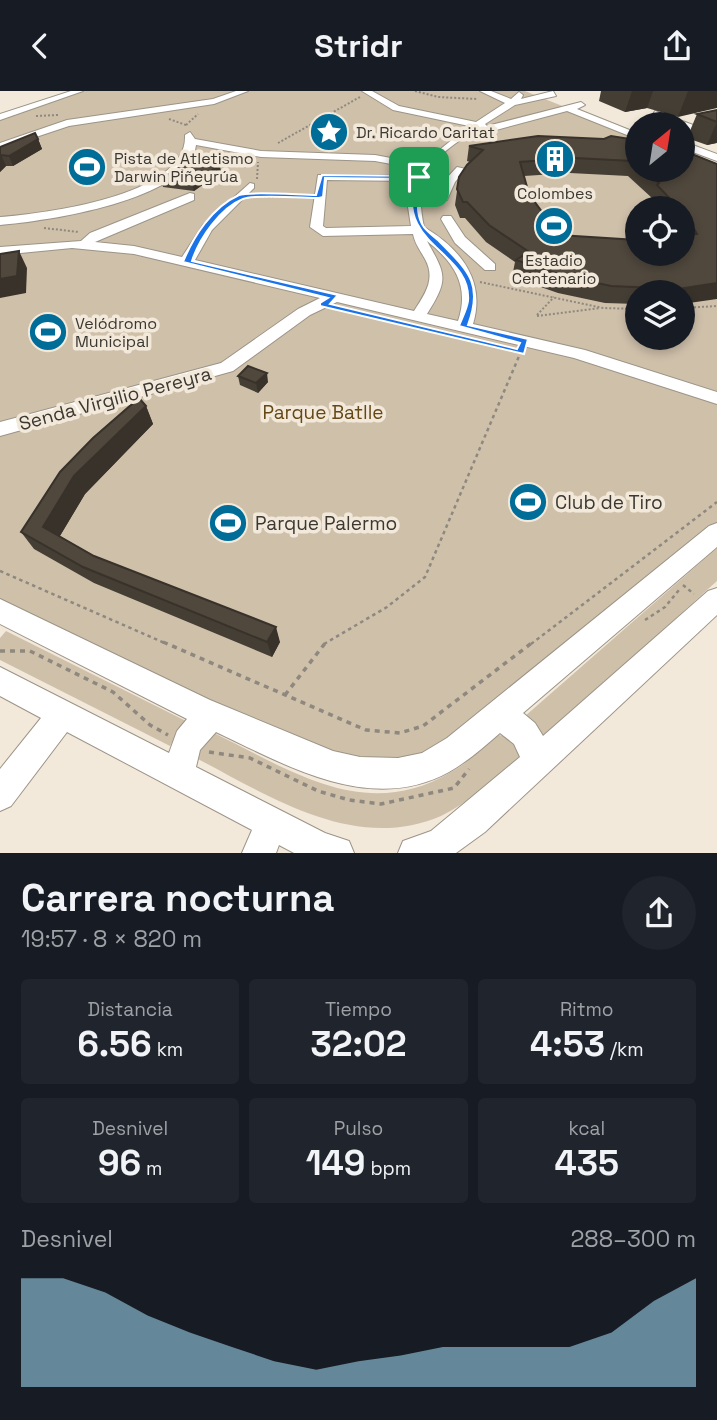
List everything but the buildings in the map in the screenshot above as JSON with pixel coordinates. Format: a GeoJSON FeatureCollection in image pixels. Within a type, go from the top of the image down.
{"type":"FeatureCollection","features":[{"type":"Feature","properties":{"kind":"street"},"geometry":{"type":"LineString","coordinates":[[0,114],[51,91]]}},
{"type":"Feature","properties":{"kind":"street"},"geometry":{"type":"LineString","coordinates":[[0,114],[79,91]]}},
{"type":"Feature","properties":{"kind":"street"},"geometry":{"type":"LineString","coordinates":[[0,146],[89,119],[222,99],[244,91]]}},
{"type":"Feature","properties":{"kind":"street"},"geometry":{"type":"LineString","coordinates":[[484,91],[512,103],[546,94],[576,104],[625,130]]}},
{"type":"Feature","properties":{"kind":"street"},"geometry":{"type":"LineString","coordinates":[[486,126],[524,91],[546,94],[625,122]]}},
{"type":"Feature","properties":{"kind":"street"},"geometry":{"type":"LineString","coordinates":[[368,93],[390,106],[486,126]]}},
{"type":"Feature","properties":{"kind":"street"},"geometry":{"type":"LineString","coordinates":[[418,316],[435,290],[437,277],[434,262],[421,242],[414,195],[422,171],[441,150],[486,126],[576,104]]}},
{"type":"Feature","properties":{"kind":"street"},"geometry":{"type":"LineString","coordinates":[[414,111],[446,114],[502,111]]}},
{"type":"Feature","properties":{"kind":"street"},"geometry":{"type":"LineString","coordinates":[[446,114],[515,135]]}},
{"type":"Feature","properties":{"kind":"street"},"geometry":{"type":"LineString","coordinates":[[695,122],[717,118]]}},
{"type":"Feature","properties":{"kind":"street"},"geometry":{"type":"LineString","coordinates":[[695,129],[717,123]]}},
{"type":"Feature","properties":{"kind":"street"},"geometry":{"type":"LineString","coordinates":[[6,221],[83,209],[148,186],[182,163],[189,155],[189,134],[261,154],[375,158],[422,171]]}},
{"type":"Feature","properties":{"kind":"street"},"geometry":{"type":"LineString","coordinates":[[0,138],[13,140]]}},
{"type":"Feature","properties":{"kind":"street"},"geometry":{"type":"LineString","coordinates":[[695,149],[717,157]]}},
{"type":"Feature","properties":{"kind":"street"},"geometry":{"type":"LineString","coordinates":[[695,159],[717,168]]}},
{"type":"Feature","properties":{"kind":"street"},"geometry":{"type":"LineString","coordinates":[[443,197],[458,172],[422,171],[322,177],[317,227],[323,232],[420,227],[448,221],[460,240],[490,267]]}},
{"type":"Feature","properties":{"kind":"street"},"geometry":{"type":"LineString","coordinates":[[187,262],[194,243],[209,223],[246,191]]}},
{"type":"Feature","properties":{"kind":"street"},"geometry":{"type":"LineString","coordinates":[[85,244],[100,234],[190,197]]}},
{"type":"Feature","properties":{"kind":"street"},"geometry":{"type":"LineString","coordinates":[[420,227],[438,242],[469,282],[472,303],[464,326]]}},
{"type":"Feature","properties":{"kind":"street"},"geometry":{"type":"LineString","coordinates":[[438,242],[460,240]]}},
{"type":"Feature","properties":{"kind":"street"},"geometry":{"type":"LineString","coordinates":[[2,250],[85,244],[125,248],[525,341],[695,389],[717,398]]}},
{"type":"Feature","properties":{"kind":"street","name":"Senda Virgilio Pereyra"},"geometry":{"type":"LineString","coordinates":[[0,429],[227,367],[304,312],[335,297]]}},
{"type":"Feature","properties":{"kind":"street"},"geometry":{"type":"LineString","coordinates":[[695,389],[717,392]]}},
{"type":"Feature","properties":{"kind":"street"},"geometry":{"type":"LineString","coordinates":[[0,612],[214,717],[330,766],[371,774],[404,774],[431,768],[717,533]]}},
{"type":"Feature","properties":{"kind":"street"},"geometry":{"type":"LineString","coordinates":[[415,853],[441,843],[472,820],[717,599]]}},
{"type":"Feature","properties":{"kind":"street"},"geometry":{"type":"LineString","coordinates":[[0,681],[321,849],[337,853]]}},
{"type":"Feature","properties":{"kind":"street"},"geometry":{"type":"LineString","coordinates":[[0,795],[61,715]]}},
{"type":"Feature","properties":{"kind":"street"},"geometry":{"type":"LineString","coordinates":[[497,716],[513,722],[525,733],[534,746],[536,763]]}},
{"type":"Feature","properties":{"kind":"street"},"geometry":{"type":"LineString","coordinates":[[180,776],[184,743],[196,727],[214,717]]}},
{"type":"Feature","properties":{"kind":"street"},"geometry":{"type":"LineString","coordinates":[[259,853],[272,823]]}},
{"type":"Feature","properties":{"kind":"path"},"geometry":{"type":"LineString","coordinates":[[415,91],[458,99],[500,96]]}},
{"type":"Feature","properties":{"kind":"path"},"geometry":{"type":"LineString","coordinates":[[246,191],[260,175],[256,160],[261,154],[345,103],[368,93]]}},
{"type":"Feature","properties":{"kind":"path"},"geometry":{"type":"LineString","coordinates":[[189,134],[198,115],[193,104]]}},
{"type":"Feature","properties":{"kind":"path"},"geometry":{"type":"LineString","coordinates":[[246,191],[319,197]]}},
{"type":"Feature","properties":{"kind":"path"},"geometry":{"type":"LineString","coordinates":[[6,221],[100,234]]}},
{"type":"Feature","properties":{"kind":"path"},"geometry":{"type":"LineString","coordinates":[[469,282],[484,281],[603,308]]}},
{"type":"Feature","properties":{"kind":"path"},"geometry":{"type":"LineString","coordinates":[[554,297],[537,316],[603,308],[625,309]]}},
{"type":"Feature","properties":{"kind":"path"},"geometry":{"type":"LineString","coordinates":[[695,308],[717,306]]}},
{"type":"Feature","properties":{"kind":"path"},"geometry":{"type":"LineString","coordinates":[[285,695],[327,640],[387,607],[425,577],[525,341]]}},
{"type":"Feature","properties":{"kind":"path"},"geometry":{"type":"LineString","coordinates":[[0,571],[366,730],[400,733],[423,726],[717,502]]}},
{"type":"Feature","properties":{"kind":"path"},"geometry":{"type":"LineString","coordinates":[[642,622],[665,607],[692,578]]}},
{"type":"Feature","properties":{"kind":"path"},"geometry":{"type":"LineString","coordinates":[[0,651],[30,651],[113,692],[150,725],[184,743],[206,752],[250,758],[318,791],[381,804],[454,788],[478,761]]}},
{"type":"Feature","properties":{"kind":"green space","name":"Parque Batlle"},"geometry":{"type":"Polygon","coordinates":[[[79,91],[525,91],[625,131],[625,182],[695,182],[695,169],[717,168],[717,533],[458,749],[371,774],[0,611],[0,117],[79,91]]]}},
{"type":"Feature","properties":{"kind":"green space"},"geometry":{"type":"Polygon","coordinates":[[[717,548],[717,581],[543,738],[524,717],[717,548]]]}},
{"type":"Feature","properties":{"kind":"green space"},"geometry":{"type":"Polygon","coordinates":[[[6,631],[186,721],[170,746],[0,660],[0,638],[6,631]]]}},
{"type":"Feature","properties":{"kind":"green space"},"geometry":{"type":"Polygon","coordinates":[[[214,733],[301,775],[330,786],[359,792],[389,793],[420,787],[469,760],[497,735],[511,736],[520,752],[519,759],[482,790],[441,816],[409,826],[377,828],[345,824],[314,815],[254,789],[196,758],[195,744],[214,733]]]}},
{"type":"Feature","properties":{"kind":"place","name":"Dr. Ricardo Caritat"},"geometry":{"type":"Point","coordinates":[329,132]}},
{"type":"Feature","properties":{"kind":"place","name":"Colombes"},"geometry":{"type":"Point","coordinates":[555,159]}},
{"type":"Feature","properties":{"kind":"place","name":"Pista de Atletismo Darwin Piñeyrúa"},"geometry":{"type":"Point","coordinates":[87,167]}},
{"type":"Feature","properties":{"kind":"place","name":"Estadio Centenario"},"geometry":{"type":"Point","coordinates":[554,226]}},
{"type":"Feature","properties":{"kind":"place","name":"Velódromo Municipal"},"geometry":{"type":"Point","coordinates":[48,332]}},
{"type":"Feature","properties":{"kind":"place","name":"Club de Tiro"},"geometry":{"type":"Point","coordinates":[528,502]}},
{"type":"Feature","properties":{"kind":"place","name":"Parque Palermo"},"geometry":{"type":"Point","coordinates":[228,523]}},
{"type":"Feature","properties":{"kind":"route"},"geometry":{"type":"LineString","coordinates":[[322,177],[419,177],[414,195],[418,225],[438,242],[457,264],[472,288],[472,303],[464,326],[525,341],[520,352],[323,304],[335,297],[187,262],[194,243],[209,223],[241,197],[319,197],[322,177]]}}]}
